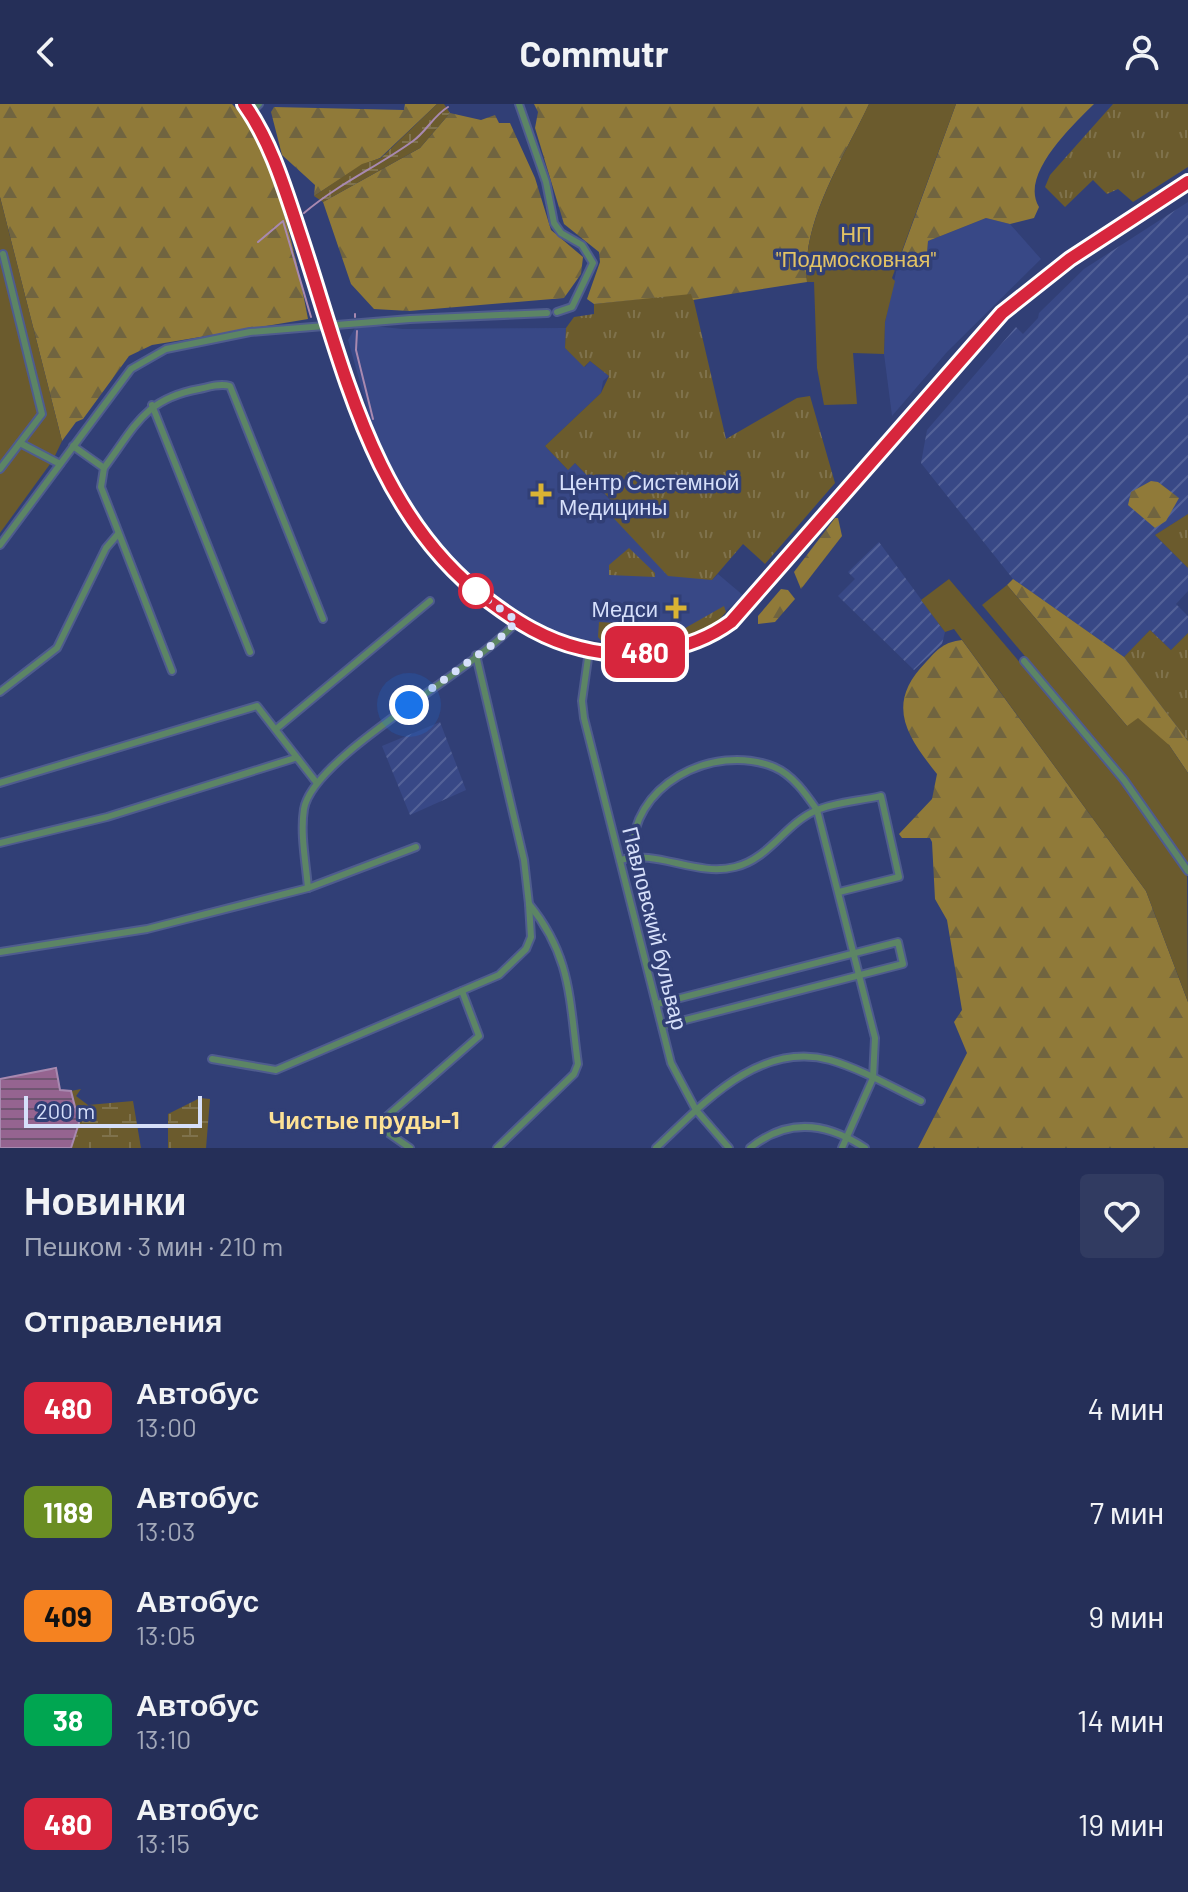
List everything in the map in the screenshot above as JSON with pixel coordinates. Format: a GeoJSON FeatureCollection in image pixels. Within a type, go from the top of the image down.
{"type":"FeatureCollection","features":[{"type":"Feature","properties":{"kind":"main road"},"geometry":{"type":"LineString","coordinates":[[244,104],[272,157],[370,446],[393,494],[444,562],[476,591],[517,621],[555,641],[589,651],[621,653],[668,649],[703,639],[731,622],[1002,313],[1070,259],[1188,182]]}},
{"type":"Feature","properties":{"kind":"street"},"geometry":{"type":"LineString","coordinates":[[250,113],[259,104]]}},
{"type":"Feature","properties":{"kind":"street"},"geometry":{"type":"LineString","coordinates":[[519,104],[546,182],[554,223],[561,233],[582,245],[593,263],[572,307],[557,312]]}},
{"type":"Feature","properties":{"kind":"street"},"geometry":{"type":"LineString","coordinates":[[0,469],[42,414],[3,254]]}},
{"type":"Feature","properties":{"kind":"street"},"geometry":{"type":"LineString","coordinates":[[0,545],[131,369],[153,355],[250,332],[547,313]]}},
{"type":"Feature","properties":{"kind":"street"},"geometry":{"type":"LineString","coordinates":[[172,671],[101,487],[104,468],[152,405],[182,392],[223,384],[235,392],[323,619]]}},
{"type":"Feature","properties":{"kind":"street"},"geometry":{"type":"LineString","coordinates":[[152,405],[250,652]]}},
{"type":"Feature","properties":{"kind":"street"},"geometry":{"type":"LineString","coordinates":[[20,443],[60,464]]}},
{"type":"Feature","properties":{"kind":"street"},"geometry":{"type":"LineString","coordinates":[[73,446],[104,468]]}},
{"type":"Feature","properties":{"kind":"street"},"geometry":{"type":"LineString","coordinates":[[0,692],[57,648],[76,617],[106,548],[118,534]]}},
{"type":"Feature","properties":{"kind":"street"},"geometry":{"type":"LineString","coordinates":[[276,729],[430,601]]}},
{"type":"Feature","properties":{"kind":"street"},"geometry":{"type":"LineString","coordinates":[[308,888],[304,808],[316,782],[517,621]]}},
{"type":"Feature","properties":{"kind":"street","name":"Павловский бульвар"},"geometry":{"type":"LineString","coordinates":[[589,651],[582,701],[674,1071],[696,1110],[729,1148]]}},
{"type":"Feature","properties":{"kind":"street"},"geometry":{"type":"LineString","coordinates":[[212,1059],[276,1070],[499,975],[519,959],[531,937],[524,860],[476,655]]}},
{"type":"Feature","properties":{"kind":"street"},"geometry":{"type":"LineString","coordinates":[[1024,661],[1124,780],[1188,871]]}},
{"type":"Feature","properties":{"kind":"street"},"geometry":{"type":"LineString","coordinates":[[0,783],[252,706],[260,708],[316,782]]}},
{"type":"Feature","properties":{"kind":"street"},"geometry":{"type":"LineString","coordinates":[[0,843],[107,817],[295,758]]}},
{"type":"Feature","properties":{"kind":"street"},"geometry":{"type":"LineString","coordinates":[[633,856],[632,834],[650,800],[663,785],[690,769],[727,761],[774,767],[790,777],[817,810],[875,1038],[873,1078],[842,1148]]}},
{"type":"Feature","properties":{"kind":"street"},"geometry":{"type":"LineString","coordinates":[[620,860],[633,856],[712,870],[739,866],[762,854],[817,810],[881,796],[899,877],[839,892]]}},
{"type":"Feature","properties":{"kind":"street"},"geometry":{"type":"LineString","coordinates":[[0,952],[147,929],[308,888],[416,847]]}},
{"type":"Feature","properties":{"kind":"street"},"geometry":{"type":"LineString","coordinates":[[497,1148],[574,1074],[578,1064],[562,959],[551,932],[529,904]]}},
{"type":"Feature","properties":{"kind":"street"},"geometry":{"type":"LineString","coordinates":[[657,1004],[898,942],[903,964],[662,1026]]}},
{"type":"Feature","properties":{"kind":"street"},"geometry":{"type":"LineString","coordinates":[[410,1148],[377,1125],[479,1036],[462,991]]}},
{"type":"Feature","properties":{"kind":"street"},"geometry":{"type":"LineString","coordinates":[[656,1148],[696,1110],[744,1073],[785,1059],[828,1060],[921,1101]]}},
{"type":"Feature","properties":{"kind":"street"},"geometry":{"type":"LineString","coordinates":[[750,1148],[775,1130],[792,1126],[814,1126],[847,1137],[865,1148]]}},
{"type":"Feature","properties":{"kind":"shaded area"},"geometry":{"type":"Polygon","coordinates":[[[1188,202],[1188,514],[1155,535],[1188,568],[1188,591],[1176,604],[1188,616],[1188,633],[1171,650],[1150,630],[1124,657],[1013,579],[921,463],[927,430],[1016,327],[1023,334],[1039,313],[1084,269],[1188,202]]]}},
{"type":"Feature","properties":{"kind":"shaded area"},"geometry":{"type":"Polygon","coordinates":[[[986,218],[1010,224],[1041,259],[947,352],[892,416],[884,354],[885,322],[898,263],[927,253],[928,241],[986,218]]]}},
{"type":"Feature","properties":{"kind":"shaded area"},"geometry":{"type":"Polygon","coordinates":[[[355,328],[403,329],[566,328],[565,348],[585,367],[590,361],[609,376],[603,381],[601,393],[545,446],[567,469],[575,463],[613,503],[606,509],[705,579],[712,580],[718,574],[744,596],[705,628],[681,637],[629,644],[562,637],[500,601],[438,545],[390,472],[377,443],[348,340],[355,328]]]}},
{"type":"Feature","properties":{"kind":"shaded area"},"geometry":{"type":"Polygon","coordinates":[[[879,542],[945,632],[942,644],[914,670],[838,596],[855,579],[848,572],[879,542]]]}},
{"type":"Feature","properties":{"kind":"shaded area"},"geometry":{"type":"Polygon","coordinates":[[[440,722],[466,790],[410,815],[382,746],[440,722]]]}},
{"type":"Feature","properties":{"kind":"shaded area"},"geometry":{"type":"Polygon","coordinates":[[[56,1068],[60,1090],[71,1091],[79,1123],[71,1148],[0,1148],[0,1079],[56,1068]]]}},
{"type":"Feature","properties":{"kind":"green space"},"geometry":{"type":"Polygon","coordinates":[[[0,104],[232,104],[247,123],[272,176],[290,237],[308,319],[152,345],[129,356],[83,419],[76,422],[62,441],[0,197],[0,104]]]}},
{"type":"Feature","properties":{"kind":"green space"},"geometry":{"type":"Polygon","coordinates":[[[405,104],[437,104],[380,158],[362,165],[314,196],[315,185],[282,155],[271,112],[274,107],[404,110],[405,104]]]}},
{"type":"Feature","properties":{"kind":"green space"},"geometry":{"type":"Polygon","coordinates":[[[437,104],[444,104],[450,113],[420,148],[323,202],[314,196],[362,164],[381,158],[437,104]]]}},
{"type":"Feature","properties":{"kind":"green space"},"geometry":{"type":"Polygon","coordinates":[[[534,104],[869,104],[817,213],[807,259],[807,282],[693,300],[691,294],[594,304],[587,299],[600,262],[599,252],[564,224],[535,128],[538,112],[534,104]]]}},
{"type":"Feature","properties":{"kind":"green space","name":"НП \"Подмосковная\""},"geometry":{"type":"Polygon","coordinates":[[[869,104],[956,104],[892,278],[895,281],[885,322],[884,354],[853,353],[857,404],[824,405],[817,368],[814,282],[807,282],[807,259],[817,213],[826,190],[869,104]]]}},
{"type":"Feature","properties":{"kind":"green space"},"geometry":{"type":"Polygon","coordinates":[[[956,104],[1094,104],[1062,137],[1042,166],[1036,180],[1035,194],[1039,207],[1034,218],[1010,224],[986,218],[928,241],[927,253],[898,263],[956,104]]]}},
{"type":"Feature","properties":{"kind":"green space"},"geometry":{"type":"Polygon","coordinates":[[[1113,104],[1188,104],[1188,167],[1133,202],[1118,189],[1107,194],[1093,180],[1065,207],[1045,187],[1050,175],[1113,104]]]}},
{"type":"Feature","properties":{"kind":"green space"},"geometry":{"type":"Polygon","coordinates":[[[450,113],[481,120],[495,115],[499,123],[510,123],[535,178],[551,230],[583,257],[581,274],[564,298],[409,311],[374,309],[351,284],[323,202],[420,148],[450,113]]]}},
{"type":"Feature","properties":{"kind":"green space"},"geometry":{"type":"Polygon","coordinates":[[[0,197],[62,441],[53,460],[0,533],[0,197]]]}},
{"type":"Feature","properties":{"kind":"green space"},"geometry":{"type":"Polygon","coordinates":[[[692,293],[726,439],[797,398],[810,396],[835,483],[765,564],[743,544],[712,580],[668,576],[606,510],[613,502],[575,463],[568,470],[545,446],[601,393],[609,376],[590,361],[584,367],[565,348],[566,328],[574,317],[594,314],[594,304],[692,293]]]}},
{"type":"Feature","properties":{"kind":"green space"},"geometry":{"type":"Polygon","coordinates":[[[1151,481],[1158,482],[1179,498],[1166,521],[1155,528],[1128,505],[1131,492],[1151,481]]]}},
{"type":"Feature","properties":{"kind":"green space"},"geometry":{"type":"Polygon","coordinates":[[[1188,514],[1188,568],[1155,535],[1188,514]]]}},
{"type":"Feature","properties":{"kind":"green space"},"geometry":{"type":"Polygon","coordinates":[[[838,518],[842,536],[801,589],[794,572],[838,518]]]}},
{"type":"Feature","properties":{"kind":"green space"},"geometry":{"type":"Polygon","coordinates":[[[629,548],[655,573],[655,577],[609,575],[609,565],[629,548]]]}},
{"type":"Feature","properties":{"kind":"green space"},"geometry":{"type":"Polygon","coordinates":[[[949,579],[1122,783],[1187,876],[1188,1002],[1146,891],[954,629],[945,632],[921,600],[949,579]]]}},
{"type":"Feature","properties":{"kind":"green space"},"geometry":{"type":"Polygon","coordinates":[[[1013,579],[1124,657],[1188,741],[1188,773],[1169,745],[1127,726],[1007,585],[1013,579]]]}},
{"type":"Feature","properties":{"kind":"green space"},"geometry":{"type":"Polygon","coordinates":[[[1007,585],[1127,726],[1138,718],[1169,745],[1188,773],[1188,865],[1127,778],[982,605],[1007,585]]]}},
{"type":"Feature","properties":{"kind":"green space"},"geometry":{"type":"Polygon","coordinates":[[[781,589],[788,590],[795,599],[775,622],[758,624],[758,616],[781,589]]]}},
{"type":"Feature","properties":{"kind":"green space"},"geometry":{"type":"Polygon","coordinates":[[[724,606],[726,612],[715,623],[686,637],[652,642],[603,643],[598,637],[599,622],[616,623],[620,631],[680,631],[724,606]]]}},
{"type":"Feature","properties":{"kind":"green space"},"geometry":{"type":"Polygon","coordinates":[[[1150,630],[1171,650],[1188,633],[1188,741],[1124,657],[1150,630]]]}},
{"type":"Feature","properties":{"kind":"green space"},"geometry":{"type":"Polygon","coordinates":[[[962,640],[1146,891],[1188,1002],[1188,1148],[918,1148],[967,1053],[954,1022],[962,1010],[947,920],[935,899],[932,842],[930,838],[902,838],[899,834],[932,799],[937,774],[909,732],[903,706],[913,677],[926,662],[950,642],[962,640]]]}},
{"type":"Feature","properties":{"kind":"green space"},"geometry":{"type":"Polygon","coordinates":[[[81,1089],[76,1096],[88,1105],[133,1101],[141,1148],[71,1148],[79,1123],[71,1091],[81,1089]]]}},
{"type":"Feature","properties":{"kind":"green space"},"geometry":{"type":"Polygon","coordinates":[[[200,1098],[210,1099],[206,1148],[168,1148],[168,1114],[200,1098]]]}},
{"type":"Feature","properties":{"kind":"waterway"},"geometry":{"type":"LineString","coordinates":[[304,213],[413,141],[448,107]]}},
{"type":"Feature","properties":{"kind":"waterway"},"geometry":{"type":"LineString","coordinates":[[258,242],[283,221],[311,317]]}},
{"type":"Feature","properties":{"kind":"waterway"},"geometry":{"type":"LineString","coordinates":[[357,331],[356,350],[373,419]]}},
{"type":"Feature","properties":{"kind":"bus line","name":"480"},"geometry":{"type":"LineString","coordinates":[[244,104],[272,157],[370,446],[393,494],[426,542],[476,591],[536,632],[555,641],[600,652],[631,653],[686,645],[717,632],[731,622],[779,571],[958,359],[1002,313],[1070,259],[1188,182]]}},
{"type":"Feature","properties":{"kind":"place","name":"Центр Системной Медицины"},"geometry":{"type":"Point","coordinates":[541,494]}},
{"type":"Feature","properties":{"kind":"place","name":"Медси"},"geometry":{"type":"Point","coordinates":[676,608]}},
{"type":"Feature","properties":{"kind":"district","name":"Чистые пруды-1"},"geometry":{"type":"Point","coordinates":[364,1119]}},
{"type":"Feature","properties":{"kind":"route"},"geometry":{"type":"LineString","coordinates":[[409,705],[496,642],[517,621],[476,591]]}}]}
